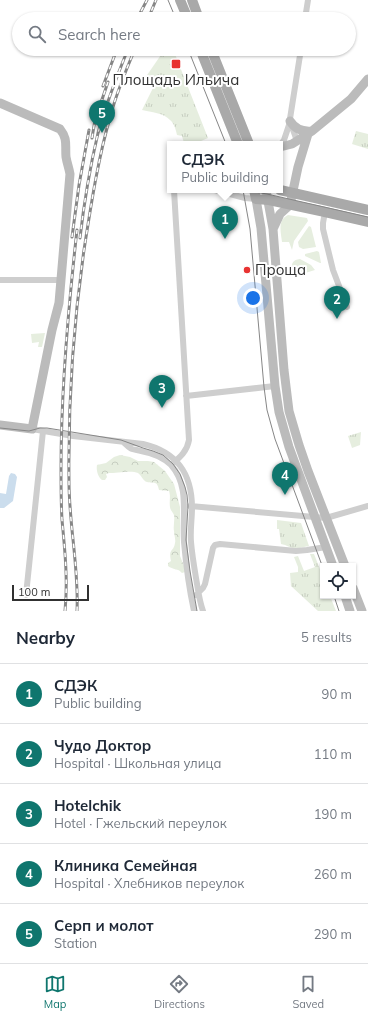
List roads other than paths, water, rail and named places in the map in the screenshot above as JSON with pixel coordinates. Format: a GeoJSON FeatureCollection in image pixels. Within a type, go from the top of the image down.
{"type":"FeatureCollection","features":[{"type":"Feature","properties":{"kind":"main road"},"geometry":{"type":"LineString","coordinates":[[180,0],[185,12]]}},
{"type":"Feature","properties":{"kind":"main road"},"geometry":{"type":"LineString","coordinates":[[192,0],[196,12]]}},
{"type":"Feature","properties":{"kind":"main road"},"geometry":{"type":"LineString","coordinates":[[203,56],[237,141]]}},
{"type":"Feature","properties":{"kind":"main road"},"geometry":{"type":"LineString","coordinates":[[214,56],[248,141]]}},
{"type":"Feature","properties":{"kind":"main road"},"geometry":{"type":"LineString","coordinates":[[283,146],[292,144],[310,133],[351,99],[368,79]]}},
{"type":"Feature","properties":{"kind":"main road"},"geometry":{"type":"LineString","coordinates":[[0,103],[60,129],[65,139],[66,160],[70,174],[59,303],[50,337],[32,429],[0,425]]}},
{"type":"Feature","properties":{"kind":"main road"},"geometry":{"type":"LineString","coordinates":[[289,125],[310,133]]}},
{"type":"Feature","properties":{"kind":"main road"},"geometry":{"type":"LineString","coordinates":[[273,228],[280,214],[290,205],[301,154],[310,133]]}},
{"type":"Feature","properties":{"kind":"main road"},"geometry":{"type":"LineString","coordinates":[[298,141],[301,154]]}},
{"type":"Feature","properties":{"kind":"main road"},"geometry":{"type":"LineString","coordinates":[[283,190],[368,210]]}},
{"type":"Feature","properties":{"kind":"main road"},"geometry":{"type":"LineString","coordinates":[[267,193],[273,228],[284,370],[290,416],[299,445],[344,563]]}},
{"type":"Feature","properties":{"kind":"main road"},"geometry":{"type":"LineString","coordinates":[[255,195],[268,200],[368,222]]}},
{"type":"Feature","properties":{"kind":"main road"},"geometry":{"type":"LineString","coordinates":[[255,195],[261,228],[275,386],[281,419],[289,447],[332,563]]}},
{"type":"Feature","properties":{"kind":"main road"},"geometry":{"type":"LineString","coordinates":[[356,596],[362,611]]}},
{"type":"Feature","properties":{"kind":"main road"},"geometry":{"type":"LineString","coordinates":[[346,599],[350,611]]}},
{"type":"Feature","properties":{"kind":"street"},"geometry":{"type":"LineString","coordinates":[[306,12],[308,0]]}},
{"type":"Feature","properties":{"kind":"street"},"geometry":{"type":"LineString","coordinates":[[283,142],[289,125],[300,56]]}},
{"type":"Feature","properties":{"kind":"street"},"geometry":{"type":"LineString","coordinates":[[289,125],[290,138],[298,141]]}},
{"type":"Feature","properties":{"kind":"street"},"geometry":{"type":"LineString","coordinates":[[171,465],[188,446],[174,193]]}},
{"type":"Feature","properties":{"kind":"street"},"geometry":{"type":"LineString","coordinates":[[226,193],[245,198],[255,195]]}},
{"type":"Feature","properties":{"kind":"street"},"geometry":{"type":"LineString","coordinates":[[325,212],[323,229],[333,270],[347,307]]}},
{"type":"Feature","properties":{"kind":"street"},"geometry":{"type":"LineString","coordinates":[[0,280],[61,280]]}},
{"type":"Feature","properties":{"kind":"street"},"geometry":{"type":"LineString","coordinates":[[186,396],[275,386]]}},
{"type":"Feature","properties":{"kind":"street"},"geometry":{"type":"LineString","coordinates":[[281,419],[281,415],[284,413],[288,413],[290,416]]}},
{"type":"Feature","properties":{"kind":"street"},"geometry":{"type":"LineString","coordinates":[[32,429],[73,436],[140,443],[154,446],[165,451],[176,460],[184,472],[190,486],[192,507],[191,540],[202,611]]}},
{"type":"Feature","properties":{"kind":"street"},"geometry":{"type":"LineString","coordinates":[[26,595],[43,431]]}},
{"type":"Feature","properties":{"kind":"street"},"geometry":{"type":"LineString","coordinates":[[121,441],[133,450],[152,453],[171,465],[183,487],[184,539],[194,611]]}},
{"type":"Feature","properties":{"kind":"street"},"geometry":{"type":"LineString","coordinates":[[315,517],[319,515],[320,512],[320,500]]}},
{"type":"Feature","properties":{"kind":"street"},"geometry":{"type":"LineString","coordinates":[[184,506],[326,518],[368,506]]}},
{"type":"Feature","properties":{"kind":"street"},"geometry":{"type":"LineString","coordinates":[[192,598],[203,588],[205,584],[212,548],[215,545],[220,544],[302,551],[326,547]]}},
{"type":"Feature","properties":{"kind":"water"},"geometry":{"type":"Polygon","coordinates":[[[11,473],[15,474],[17,477],[13,501],[4,508],[0,508],[0,493],[6,494],[9,476],[11,473]]]}},
{"type":"Feature","properties":{"kind":"tram line"},"geometry":{"type":"LineString","coordinates":[[168,0],[173,12]]}},
{"type":"Feature","properties":{"kind":"tram line"},"geometry":{"type":"LineString","coordinates":[[191,56],[225,141]]}},
{"type":"Feature","properties":{"kind":"tram line"},"geometry":{"type":"LineString","coordinates":[[244,193],[250,229],[267,410],[275,439],[321,563]]}},
{"type":"Feature","properties":{"kind":"tram line"},"geometry":{"type":"LineString","coordinates":[[260,193],[368,217]]}},
{"type":"Feature","properties":{"kind":"tram line"},"geometry":{"type":"LineString","coordinates":[[0,428],[29,431],[47,428],[121,440],[163,455],[173,464],[180,474],[187,495],[188,506],[186,540],[197,611]]}},
{"type":"Feature","properties":{"kind":"tram line"},"geometry":{"type":"LineString","coordinates":[[335,599],[339,611]]}},
{"type":"Feature","properties":{"kind":"railway"},"geometry":{"type":"LineString","coordinates":[[141,12],[147,0]]}},
{"type":"Feature","properties":{"kind":"railway"},"geometry":{"type":"LineString","coordinates":[[151,12],[156,0]]}},
{"type":"Feature","properties":{"kind":"railway"},"geometry":{"type":"LineString","coordinates":[[103,86],[114,56]]}},
{"type":"Feature","properties":{"kind":"railway"},"geometry":{"type":"LineString","coordinates":[[80,238],[92,159],[98,133],[108,101],[125,56]]}},
{"type":"Feature","properties":{"kind":"railway"},"geometry":{"type":"LineString","coordinates":[[77,611],[77,579],[69,498],[70,395],[77,308],[89,216],[102,147],[116,98],[132,56]]}},
{"type":"Feature","properties":{"kind":"railway"},"geometry":{"type":"LineString","coordinates":[[92,138],[95,120],[108,82]]}},
{"type":"Feature","properties":{"kind":"railway"},"geometry":{"type":"LineString","coordinates":[[72,237],[79,185],[89,130]]}},
{"type":"Feature","properties":{"kind":"railway"},"geometry":{"type":"LineString","coordinates":[[65,611],[66,577],[61,494],[61,439],[68,320],[77,230]]}},
{"type":"Feature","properties":{"kind":"place","name":"Площадь Ильича"},"geometry":{"type":"Point","coordinates":[176,64]}},
{"type":"Feature","properties":{"kind":"place","name":"Серп и молот"},"geometry":{"type":"Point","coordinates":[102,133]}},
{"type":"Feature","properties":{"kind":"place","name":"СДЭК"},"geometry":{"type":"Point","coordinates":[225,239]}},
{"type":"Feature","properties":{"kind":"place","name":"Проща"},"geometry":{"type":"Point","coordinates":[247,270]}},
{"type":"Feature","properties":{"kind":"place","name":"Чудо Доктор"},"geometry":{"type":"Point","coordinates":[337,319]}},
{"type":"Feature","properties":{"kind":"place","name":"Hotelchik"},"geometry":{"type":"Point","coordinates":[162,408]}},
{"type":"Feature","properties":{"kind":"place","name":"Клиника Семейная"},"geometry":{"type":"Point","coordinates":[285,495]}}]}
